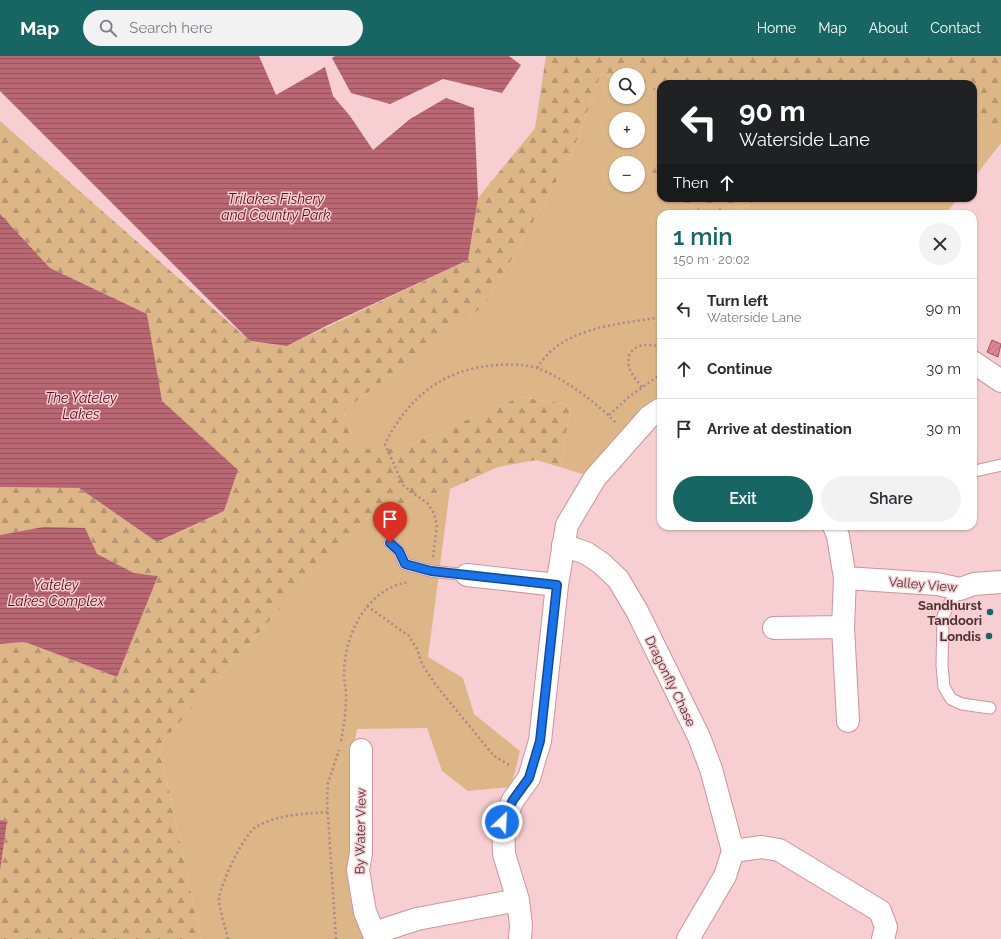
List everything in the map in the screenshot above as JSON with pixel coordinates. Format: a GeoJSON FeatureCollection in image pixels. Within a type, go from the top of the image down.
{"type":"FeatureCollection","features":[{"type":"Feature","properties":{"kind":"street"},"geometry":{"type":"LineString","coordinates":[[977,365],[1001,381]]}},
{"type":"Feature","properties":{"kind":"street"},"geometry":{"type":"LineString","coordinates":[[520,939],[521,925],[518,900],[504,854],[502,822],[513,800],[529,778],[540,741],[562,545],[567,525],[595,478],[649,417],[657,412]]}},
{"type":"Feature","properties":{"kind":"street"},"geometry":{"type":"LineString","coordinates":[[836,530],[838,536],[845,578],[843,627],[848,721]]}},
{"type":"Feature","properties":{"kind":"street","name":"Dragonfly Chase"},"geometry":{"type":"LineString","coordinates":[[562,545],[586,553],[601,563],[618,579],[637,611],[699,737],[711,769],[733,851]]}},
{"type":"Feature","properties":{"kind":"street"},"geometry":{"type":"LineString","coordinates":[[467,576],[557,585]]}},
{"type":"Feature","properties":{"kind":"street","name":"Valley View"},"geometry":{"type":"LineString","coordinates":[[845,578],[937,584],[960,589],[974,584],[1001,582]]}},
{"type":"Feature","properties":{"kind":"street"},"geometry":{"type":"LineString","coordinates":[[774,628],[843,627]]}},
{"type":"Feature","properties":{"kind":"street","name":"By Water View"},"geometry":{"type":"LineString","coordinates":[[361,750],[361,854],[358,870],[365,912],[375,936],[417,919],[518,900]]}},
{"type":"Feature","properties":{"kind":"street"},"geometry":{"type":"LineString","coordinates":[[688,939],[725,876],[733,851],[762,847],[779,850],[880,911],[886,927],[883,939]]}},
{"type":"Feature","properties":{"kind":"lane"},"geometry":{"type":"LineString","coordinates":[[977,471],[1001,465]]}},
{"type":"Feature","properties":{"kind":"lane"},"geometry":{"type":"LineString","coordinates":[[390,543],[399,551],[405,564],[431,571],[467,576]]}},
{"type":"Feature","properties":{"kind":"lane"},"geometry":{"type":"LineString","coordinates":[[960,589],[943,616],[942,666],[944,687],[951,699],[978,707],[990,708]]}},
{"type":"Feature","properties":{"kind":"path"},"geometry":{"type":"LineString","coordinates":[[537,368],[554,348],[571,337],[596,329],[657,318]]}},
{"type":"Feature","properties":{"kind":"path"},"geometry":{"type":"LineString","coordinates":[[642,387],[631,374],[628,361],[629,355],[637,346],[645,344],[657,346]]}},
{"type":"Feature","properties":{"kind":"path"},"geometry":{"type":"LineString","coordinates":[[431,571],[437,526],[434,512],[428,504],[403,485],[385,444],[395,423],[422,394],[453,373],[487,365],[513,364],[537,368],[581,392],[609,415],[630,439]]}},
{"type":"Feature","properties":{"kind":"path"},"geometry":{"type":"LineString","coordinates":[[609,415],[642,387],[657,377]]}},
{"type":"Feature","properties":{"kind":"path"},"geometry":{"type":"LineString","coordinates":[[367,606],[409,636],[417,649],[422,664],[435,684],[494,756],[529,778]]}},
{"type":"Feature","properties":{"kind":"path"},"geometry":{"type":"LineString","coordinates":[[228,939],[219,898],[230,868],[243,842],[255,828],[267,822],[291,815],[328,812]]}},
{"type":"Feature","properties":{"kind":"green space"},"geometry":{"type":"Polygon","coordinates":[[[546,56],[1001,56],[1001,129],[977,121],[977,80],[657,80],[657,91],[645,87],[645,68],[609,68],[609,76],[601,74],[571,156],[485,305],[343,411],[357,449],[399,449],[520,397],[571,405],[560,467],[536,460],[498,467],[450,489],[374,512],[308,577],[159,746],[201,939],[0,939],[0,871],[7,822],[0,820],[0,644],[25,642],[117,677],[158,576],[134,573],[43,527],[0,535],[0,487],[79,488],[158,542],[224,511],[238,470],[161,401],[147,314],[50,268],[0,214],[0,121],[250,341],[287,346],[468,260],[478,198],[535,128],[546,56]]]}},
{"type":"Feature","properties":{"kind":"green space"},"geometry":{"type":"Polygon","coordinates":[[[601,74],[609,76],[609,104],[645,104],[645,87],[657,91],[657,162],[649,183],[657,188],[657,202],[684,202],[698,210],[657,210],[657,413],[595,478],[560,467],[571,405],[520,397],[399,449],[357,449],[343,411],[485,305],[571,156],[601,74]]]}},
{"type":"Feature","properties":{"kind":"green space"},"geometry":{"type":"Polygon","coordinates":[[[977,121],[1001,129],[1001,143],[977,174],[977,121]]]}},
{"type":"Feature","properties":{"kind":"green space"},"geometry":{"type":"Polygon","coordinates":[[[657,162],[657,188],[648,183],[657,162]]]}},
{"type":"Feature","properties":{"kind":"green space"},"geometry":{"type":"Polygon","coordinates":[[[684,202],[754,202],[733,210],[698,210],[684,202]]]}},
{"type":"Feature","properties":{"kind":"green space"},"geometry":{"type":"Polygon","coordinates":[[[754,202],[955,202],[949,210],[733,210],[754,202]]]}},
{"type":"Feature","properties":{"kind":"green space"},"geometry":{"type":"Polygon","coordinates":[[[450,489],[428,657],[463,678],[474,714],[520,751],[511,787],[468,791],[442,771],[427,728],[357,729],[350,770],[352,891],[365,939],[201,939],[159,746],[308,577],[374,512],[450,489]]]}},
{"type":"Feature","properties":{"kind":"water","name":"Trilakes Fishery and Country Park"},"geometry":{"type":"Polygon","coordinates":[[[0,56],[259,56],[276,95],[325,67],[333,96],[350,116],[373,150],[410,119],[446,98],[474,108],[478,198],[468,260],[328,325],[287,346],[250,341],[0,91],[0,56]]]}},
{"type":"Feature","properties":{"kind":"water"},"geometry":{"type":"Polygon","coordinates":[[[335,56],[509,56],[521,65],[502,93],[443,79],[390,104],[351,93],[332,58],[335,56]]]}},
{"type":"Feature","properties":{"kind":"water","name":"The Yateley Lakes"},"geometry":{"type":"Polygon","coordinates":[[[0,214],[50,268],[147,314],[162,401],[238,470],[224,511],[157,542],[79,488],[0,487],[0,214]]]}},
{"type":"Feature","properties":{"kind":"water","name":"Yateley Lakes Complex"},"geometry":{"type":"Polygon","coordinates":[[[43,527],[85,528],[97,554],[134,573],[158,576],[117,677],[25,642],[0,644],[0,535],[43,527]]]}},
{"type":"Feature","properties":{"kind":"water"},"geometry":{"type":"Polygon","coordinates":[[[0,820],[7,822],[0,871],[0,820]]]}},
{"type":"Feature","properties":{"kind":"building"},"geometry":{"type":"Polygon","coordinates":[[[992,340],[1001,344],[998,357],[987,352],[992,340]]]}},
{"type":"Feature","properties":{"kind":"place","name":"Sandhurst Tandoori"},"geometry":{"type":"Point","coordinates":[990,612]}},
{"type":"Feature","properties":{"kind":"place","name":"Londis"},"geometry":{"type":"Point","coordinates":[989,636]}},
{"type":"Feature","properties":{"kind":"route"},"geometry":{"type":"LineString","coordinates":[[390,543],[399,551],[405,564],[431,571],[557,585],[540,741],[529,778],[513,800],[502,822]]}}]}
